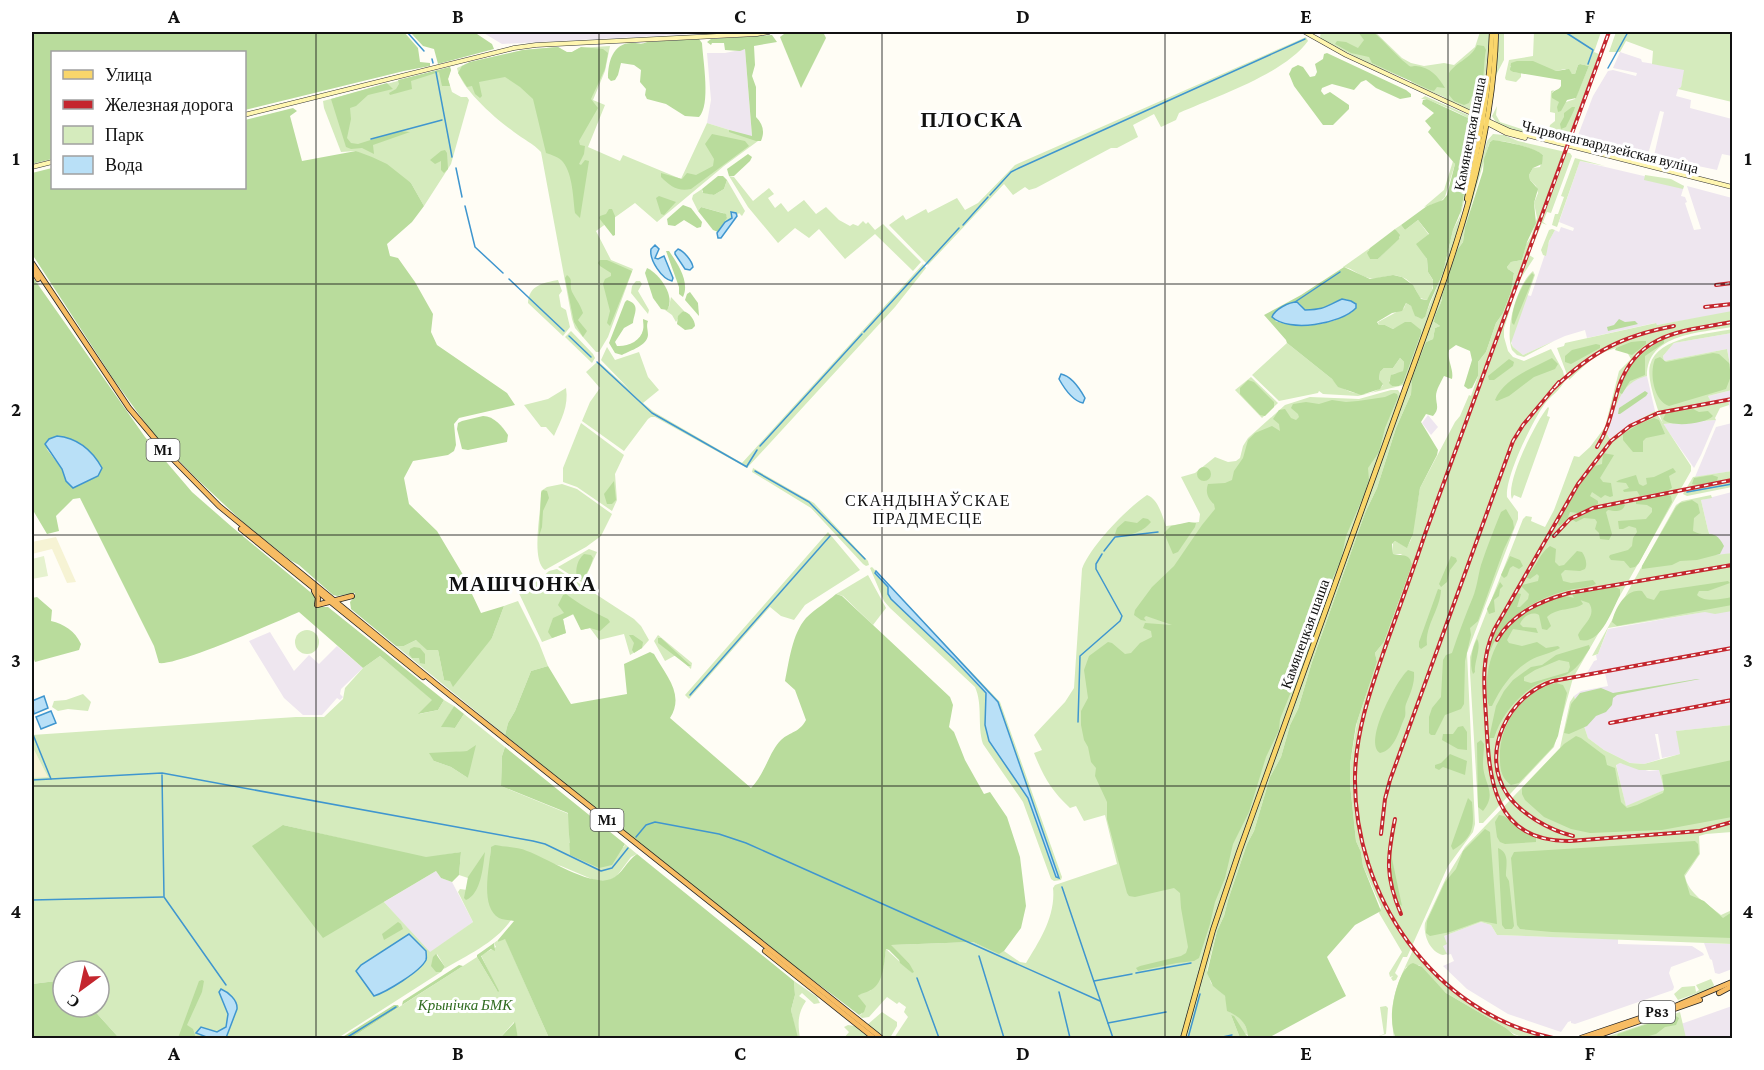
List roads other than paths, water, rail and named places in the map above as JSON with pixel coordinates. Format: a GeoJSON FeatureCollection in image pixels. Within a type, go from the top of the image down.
{"type":"FeatureCollection","features":[{"type":"Feature","properties":{"kind":"highway","name":"М1"},"geometry":{"type":"LineString","coordinates":[[32,263],[111,384],[166,452],[237,522],[332,601],[829,999],[881,1038]]}},
{"type":"Feature","properties":{"kind":"highway","name":"М1"},"geometry":{"type":"LineString","coordinates":[[32,269],[109,386],[148,437],[182,475],[217,508],[311,587],[351,613],[829,999],[874,1038]]}},
{"type":"Feature","properties":{"kind":"highway"},"geometry":{"type":"LineString","coordinates":[[311,587],[317,595],[317,605],[352,596],[347,605],[351,613]]}},
{"type":"Feature","properties":{"kind":"highway","name":"Р83"},"geometry":{"type":"LineString","coordinates":[[1581,1038],[1732,984]]}},
{"type":"Feature","properties":{"kind":"highway","name":"Р83"},"geometry":{"type":"LineString","coordinates":[[1591,1038],[1671,1011],[1732,984]]}},
{"type":"Feature","properties":{"kind":"main road"},"geometry":{"type":"LineString","coordinates":[[246,115],[514,48],[769,32]]}},
{"type":"Feature","properties":{"kind":"main road","name":"Чырвонагвардзейская вуліца"},"geometry":{"type":"LineString","coordinates":[[1305,32],[1346,55],[1486,121],[1530,137],[1732,188]]}},
{"type":"Feature","properties":{"kind":"main road","name":"Камянецкая шаша"},"geometry":{"type":"LineString","coordinates":[[1183,1038],[1213,930],[1239,852],[1458,240],[1486,121],[1494,32]]}},
{"type":"Feature","properties":{"kind":"main road"},"geometry":{"type":"LineString","coordinates":[[32,167],[51,162]]}},
{"type":"Feature","properties":{"kind":"water"},"geometry":{"type":"Polygon","coordinates":[[[731,212],[736,213],[737,216],[721,238],[718,238],[717,233],[725,222],[732,218],[731,212]]]}},
{"type":"Feature","properties":{"kind":"water"},"geometry":{"type":"Polygon","coordinates":[[[655,245],[659,249],[655,258],[664,256],[673,278],[672,281],[660,273],[654,263],[651,249],[655,245]]]}},
{"type":"Feature","properties":{"kind":"water"},"geometry":{"type":"Polygon","coordinates":[[[678,249],[691,262],[693,267],[690,270],[685,269],[675,254],[678,249]]]}},
{"type":"Feature","properties":{"kind":"water"},"geometry":{"type":"Polygon","coordinates":[[[1342,299],[1356,304],[1356,308],[1349,314],[1327,322],[1290,325],[1272,317],[1279,309],[1290,303],[1297,302],[1305,310],[1312,310],[1342,299]]]}},
{"type":"Feature","properties":{"kind":"water"},"geometry":{"type":"Polygon","coordinates":[[[1061,374],[1072,380],[1078,387],[1085,398],[1083,403],[1072,397],[1066,390],[1059,379],[1061,374]]]}},
{"type":"Feature","properties":{"kind":"water"},"geometry":{"type":"Polygon","coordinates":[[[57,436],[78,442],[89,450],[102,468],[98,476],[73,488],[66,481],[62,469],[45,444],[49,439],[57,436]]]}},
{"type":"Feature","properties":{"kind":"water"},"geometry":{"type":"Polygon","coordinates":[[[876,571],[998,702],[1059,878],[1056,877],[1028,798],[989,741],[985,725],[986,693],[891,599],[888,587],[875,573],[876,571]]]}},
{"type":"Feature","properties":{"kind":"water"},"geometry":{"type":"Polygon","coordinates":[[[44,696],[48,708],[34,714],[32,701],[44,696]]]}},
{"type":"Feature","properties":{"kind":"water"},"geometry":{"type":"Polygon","coordinates":[[[51,711],[56,723],[41,729],[36,717],[51,711]]]}},
{"type":"Feature","properties":{"kind":"water"},"geometry":{"type":"Polygon","coordinates":[[[409,934],[426,951],[426,960],[410,976],[374,996],[356,971],[361,965],[409,934]]]}},
{"type":"Feature","properties":{"kind":"water"},"geometry":{"type":"Polygon","coordinates":[[[221,989],[232,997],[237,1006],[226,1038],[209,1038],[196,1033],[201,1027],[217,1032],[226,1027],[228,1014],[219,992],[221,989]]]}},
{"type":"Feature","properties":{"kind":"waterway"},"geometry":{"type":"LineString","coordinates":[[407,32],[424,51]]}},
{"type":"Feature","properties":{"kind":"waterway"},"geometry":{"type":"LineString","coordinates":[[1565,32],[1593,50],[1588,64]]}},
{"type":"Feature","properties":{"kind":"waterway"},"geometry":{"type":"LineString","coordinates":[[1608,68],[1628,32]]}},
{"type":"Feature","properties":{"kind":"waterway"},"geometry":{"type":"LineString","coordinates":[[990,195],[1011,172],[1019,168],[1305,39]]}},
{"type":"Feature","properties":{"kind":"waterway"},"geometry":{"type":"LineString","coordinates":[[432,59],[433,63]]}},
{"type":"Feature","properties":{"kind":"waterway"},"geometry":{"type":"LineString","coordinates":[[436,72],[452,157]]}},
{"type":"Feature","properties":{"kind":"waterway"},"geometry":{"type":"LineString","coordinates":[[371,139],[442,120]]}},
{"type":"Feature","properties":{"kind":"waterway"},"geometry":{"type":"LineString","coordinates":[[456,168],[462,197]]}},
{"type":"Feature","properties":{"kind":"waterway"},"geometry":{"type":"LineString","coordinates":[[963,225],[988,197]]}},
{"type":"Feature","properties":{"kind":"waterway"},"geometry":{"type":"LineString","coordinates":[[465,206],[475,247],[503,273]]}},
{"type":"Feature","properties":{"kind":"waterway"},"geometry":{"type":"LineString","coordinates":[[864,332],[959,228]]}},
{"type":"Feature","properties":{"kind":"waterway"},"geometry":{"type":"LineString","coordinates":[[1295,302],[1340,272]]}},
{"type":"Feature","properties":{"kind":"waterway"},"geometry":{"type":"LineString","coordinates":[[509,279],[564,331]]}},
{"type":"Feature","properties":{"kind":"waterway"},"geometry":{"type":"LineString","coordinates":[[760,446],[862,334]]}},
{"type":"Feature","properties":{"kind":"waterway"},"geometry":{"type":"LineString","coordinates":[[569,336],[591,357]]}},
{"type":"Feature","properties":{"kind":"waterway"},"geometry":{"type":"LineString","coordinates":[[597,362],[652,413],[747,467]]}},
{"type":"Feature","properties":{"kind":"waterway"},"geometry":{"type":"LineString","coordinates":[[747,466],[757,450]]}},
{"type":"Feature","properties":{"kind":"waterway"},"geometry":{"type":"LineString","coordinates":[[755,471],[809,502],[865,559]]}},
{"type":"Feature","properties":{"kind":"waterway"},"geometry":{"type":"LineString","coordinates":[[1687,492],[1732,484]]}},
{"type":"Feature","properties":{"kind":"waterway"},"geometry":{"type":"LineString","coordinates":[[1104,551],[1115,537],[1158,532]]}},
{"type":"Feature","properties":{"kind":"waterway"},"geometry":{"type":"LineString","coordinates":[[690,695],[830,536]]}},
{"type":"Feature","properties":{"kind":"waterway"},"geometry":{"type":"LineString","coordinates":[[1078,722],[1080,656],[1120,621],[1122,616],[1096,569],[1096,564],[1102,554]]}},
{"type":"Feature","properties":{"kind":"waterway"},"geometry":{"type":"LineString","coordinates":[[32,732],[51,779]]}},
{"type":"Feature","properties":{"kind":"waterway"},"geometry":{"type":"LineString","coordinates":[[32,780],[162,773],[533,841],[545,844],[601,871],[612,868],[628,848]]}},
{"type":"Feature","properties":{"kind":"waterway"},"geometry":{"type":"LineString","coordinates":[[162,775],[164,897],[226,985]]}},
{"type":"Feature","properties":{"kind":"waterway"},"geometry":{"type":"LineString","coordinates":[[636,837],[646,825],[655,822],[719,834],[746,843],[1100,1001]]}},
{"type":"Feature","properties":{"kind":"waterway"},"geometry":{"type":"LineString","coordinates":[[1062,887],[1113,1038]]}},
{"type":"Feature","properties":{"kind":"waterway"},"geometry":{"type":"LineString","coordinates":[[32,900],[163,897]]}},
{"type":"Feature","properties":{"kind":"waterway"},"geometry":{"type":"LineString","coordinates":[[979,956],[1004,1038]]}},
{"type":"Feature","properties":{"kind":"waterway"},"geometry":{"type":"LineString","coordinates":[[1136,973],[1191,963]]}},
{"type":"Feature","properties":{"kind":"waterway"},"geometry":{"type":"LineString","coordinates":[[1094,981],[1132,974]]}},
{"type":"Feature","properties":{"kind":"waterway"},"geometry":{"type":"LineString","coordinates":[[917,978],[939,1038]]}},
{"type":"Feature","properties":{"kind":"waterway"},"geometry":{"type":"LineString","coordinates":[[1059,992],[1070,1038]]}},
{"type":"Feature","properties":{"kind":"waterway"},"geometry":{"type":"LineString","coordinates":[[1188,1038],[1200,994]]}},
{"type":"Feature","properties":{"kind":"waterway"},"geometry":{"type":"LineString","coordinates":[[346,1038],[396,1007]]}},
{"type":"Feature","properties":{"kind":"waterway"},"geometry":{"type":"LineString","coordinates":[[1108,1023],[1166,1012]]}},
{"type":"Feature","properties":{"kind":"waterway"},"geometry":{"type":"LineString","coordinates":[[1218,1038],[1232,1035]]}},
{"type":"Feature","properties":{"kind":"railway"},"geometry":{"type":"LineString","coordinates":[[1553,1038],[1510,1024],[1471,1003],[1437,975],[1408,942],[1385,905],[1368,864],[1358,820],[1356,758],[1362,724],[1381,658],[1609,32]]}},
{"type":"Feature","properties":{"kind":"railway"},"geometry":{"type":"LineString","coordinates":[[1716,285],[1732,283]]}},
{"type":"Feature","properties":{"kind":"railway"},"geometry":{"type":"LineString","coordinates":[[1705,307],[1732,304]]}},
{"type":"Feature","properties":{"kind":"railway"},"geometry":{"type":"LineString","coordinates":[[1597,447],[1608,425],[1619,386],[1627,368],[1638,354],[1650,344],[1665,337],[1732,322]]}},
{"type":"Feature","properties":{"kind":"railway"},"geometry":{"type":"LineString","coordinates":[[1554,388],[1582,364],[1609,347],[1623,340],[1674,326]]}},
{"type":"Feature","properties":{"kind":"railway"},"geometry":{"type":"LineString","coordinates":[[1381,834],[1385,799],[1390,780],[1513,441],[1523,425],[1559,382]]}},
{"type":"Feature","properties":{"kind":"railway"},"geometry":{"type":"LineString","coordinates":[[1732,399],[1658,413],[1630,426],[1611,441],[1578,484],[1494,630],[1487,651],[1484,683],[1487,739],[1493,782],[1509,818],[1524,830],[1544,838],[1570,841],[1700,831],[1732,822]]}},
{"type":"Feature","properties":{"kind":"railway"},"geometry":{"type":"LineString","coordinates":[[1554,536],[1570,519],[1593,508],[1732,480]]}},
{"type":"Feature","properties":{"kind":"railway"},"geometry":{"type":"LineString","coordinates":[[1497,640],[1519,615],[1558,596],[1732,565]]}},
{"type":"Feature","properties":{"kind":"railway"},"geometry":{"type":"LineString","coordinates":[[1573,836],[1536,820],[1520,808],[1507,794],[1499,778],[1496,761],[1498,743],[1503,727],[1512,712],[1537,688],[1553,681],[1732,648]]}},
{"type":"Feature","properties":{"kind":"railway"},"geometry":{"type":"LineString","coordinates":[[1610,723],[1732,700]]}},
{"type":"Feature","properties":{"kind":"railway"},"geometry":{"type":"LineString","coordinates":[[1395,819],[1389,867],[1392,889],[1401,914]]}},
{"type":"Feature","properties":{"kind":"district","name":"ПЛОСКА"},"geometry":{"type":"Point","coordinates":[972,120]}},
{"type":"Feature","properties":{"kind":"district","name":"СКАНДЫНАЎСКАЕ ПРАДМЕСЦЕ"},"geometry":{"type":"Point","coordinates":[928,509]}},
{"type":"Feature","properties":{"kind":"district","name":"МАШЧОНКА"},"geometry":{"type":"Point","coordinates":[523,584]}},
{"type":"Feature","properties":{"kind":"park label","name":"Крынічка БМК"},"geometry":{"type":"Point","coordinates":[465,1005]}}]}
